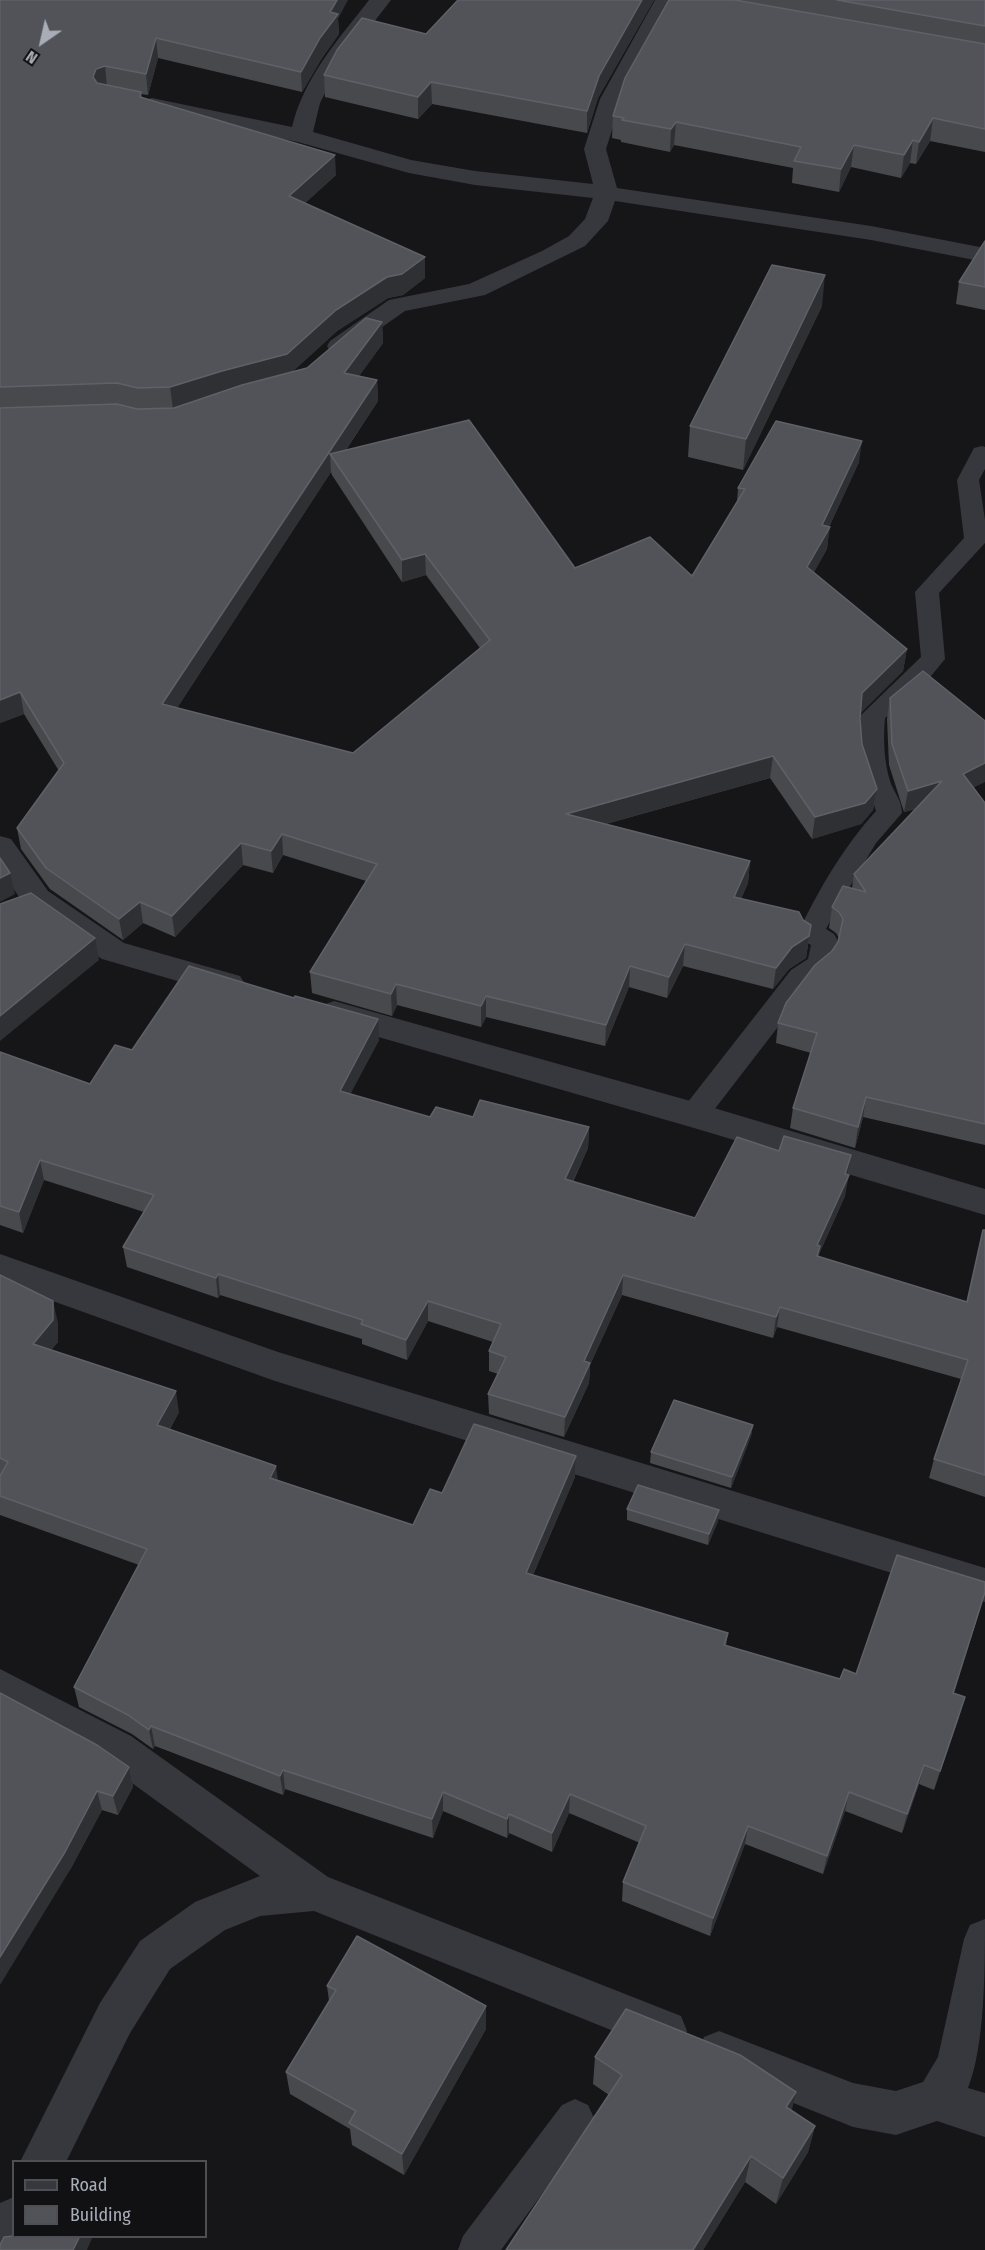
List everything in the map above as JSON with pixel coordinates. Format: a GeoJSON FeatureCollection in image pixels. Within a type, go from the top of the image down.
{"type":"FeatureCollection","features":[{"type":"Feature","properties":{"kind":"street"},"geometry":{"type":"LineString","coordinates":[[301,135],[309,103],[326,70],[380,0]]}},
{"type":"Feature","properties":{"kind":"street"},"geometry":{"type":"LineString","coordinates":[[323,360],[347,338],[398,305],[476,290],[577,241],[596,221],[607,193],[595,149],[611,99],[673,2]]}},
{"type":"Feature","properties":{"kind":"street"},"geometry":{"type":"LineString","coordinates":[[130,100],[301,135],[409,166],[476,178],[607,193],[871,233],[985,255]]}},
{"type":"Feature","properties":{"kind":"street"},"geometry":{"type":"LineString","coordinates":[[0,846],[23,905],[113,951],[261,993]]}},
{"type":"Feature","properties":{"kind":"street"},"geometry":{"type":"LineString","coordinates":[[306,1005],[694,1115],[985,1202]]}},
{"type":"Feature","properties":{"kind":"street"},"geometry":{"type":"LineString","coordinates":[[0,1268],[275,1366],[985,1585]]}},
{"type":"Feature","properties":{"kind":"street"},"geometry":{"type":"LineString","coordinates":[[0,1687],[117,1749],[314,1891],[853,2105],[896,2113],[937,2099],[985,2115]]}},
{"type":"Feature","properties":{"kind":"street"},"geometry":{"type":"LineString","coordinates":[[43,2160],[115,2018],[155,1955],[210,1916],[260,1896],[314,1891]]}},
{"type":"Feature","properties":{"kind":"street"},"geometry":{"type":"LineString","coordinates":[[937,2099],[957,2065],[985,1939]]}},
{"type":"Feature","properties":{"kind":"street"},"geometry":{"type":"LineString","coordinates":[[0,2245],[12,2223]]}},
{"type":"Feature","properties":{"kind":"lane"},"geometry":{"type":"LineString","coordinates":[[694,1115],[801,977],[820,964],[825,941],[811,933],[823,908],[867,837],[889,813],[888,800],[878,782],[870,738],[873,715],[913,681],[933,659],[927,592],[976,539],[968,480],[982,453],[985,454]]}},
{"type":"Feature","properties":{"kind":"lane"},"geometry":{"type":"LineString","coordinates":[[477,2250],[575,2118]]}},
{"type":"Feature","properties":{"kind":"building"},"geometry":{"type":"Polygon","coordinates":[[[0,0],[337,0],[330,12],[338,14],[320,38],[301,72],[156,38],[146,74],[105,66],[96,69],[93,77],[97,83],[141,92],[140,97],[335,155],[289,196],[425,257],[402,274],[387,277],[336,310],[287,354],[170,387],[138,388],[117,383],[0,387],[0,0]]]}},
{"type":"Feature","properties":{"kind":"building"},"geometry":{"type":"Polygon","coordinates":[[[458,0],[642,0],[599,76],[587,111],[431,82],[418,97],[324,75],[337,50],[362,18],[426,34],[458,0]]]}},
{"type":"Feature","properties":{"kind":"building"},"geometry":{"type":"Polygon","coordinates":[[[669,0],[735,0],[985,44],[985,129],[933,118],[919,142],[913,140],[904,155],[854,145],[841,169],[794,161],[801,147],[676,122],[671,129],[622,120],[624,118],[613,116],[625,78],[669,0]]]}},
{"type":"Feature","properties":{"kind":"building"},"geometry":{"type":"Polygon","coordinates":[[[837,0],[985,0],[985,26],[837,0]]]}},
{"type":"Feature","properties":{"kind":"building"},"geometry":{"type":"Polygon","coordinates":[[[985,241],[985,287],[959,282],[985,241]]]}},
{"type":"Feature","properties":{"kind":"building"},"geometry":{"type":"Polygon","coordinates":[[[772,265],[825,275],[746,439],[690,426],[772,265]]]}},
{"type":"Feature","properties":{"kind":"building"},"geometry":{"type":"Polygon","coordinates":[[[366,318],[382,322],[344,373],[377,380],[162,704],[353,753],[490,640],[425,554],[402,560],[330,454],[469,420],[575,568],[650,537],[692,576],[745,489],[738,488],[776,421],[862,441],[822,525],[830,527],[807,567],[907,649],[862,693],[860,719],[862,744],[877,789],[865,803],[815,817],[773,756],[566,814],[750,861],[734,897],[799,912],[803,920],[811,925],[809,936],[792,947],[776,968],[685,944],[669,977],[630,966],[606,1025],[486,996],[481,1006],[396,984],[391,994],[310,972],[377,864],[282,834],[271,851],[241,843],[172,916],[140,902],[119,919],[46,868],[17,828],[64,763],[20,692],[0,700],[0,408],[117,404],[137,409],[174,408],[242,385],[307,368],[366,318]]]}},
{"type":"Feature","properties":{"kind":"building"},"geometry":{"type":"Polygon","coordinates":[[[923,671],[985,721],[985,763],[963,774],[985,803],[985,1124],[866,1097],[858,1127],[793,1108],[817,1033],[778,1023],[786,1003],[815,965],[832,951],[838,942],[843,919],[832,907],[843,886],[866,892],[854,874],[942,781],[908,791],[892,744],[890,698],[923,671]]]}},
{"type":"Feature","properties":{"kind":"building"},"geometry":{"type":"Polygon","coordinates":[[[0,858],[10,873],[0,878],[0,858]]]}},
{"type":"Feature","properties":{"kind":"building"},"geometry":{"type":"Polygon","coordinates":[[[31,893],[95,938],[0,1016],[0,904],[31,893]]]}},
{"type":"Feature","properties":{"kind":"building"},"geometry":{"type":"Polygon","coordinates":[[[189,966],[294,998],[295,996],[378,1019],[340,1091],[430,1117],[436,1107],[473,1117],[480,1100],[589,1127],[565,1179],[695,1218],[737,1137],[779,1151],[784,1136],[851,1155],[845,1174],[849,1175],[817,1245],[820,1246],[817,1256],[967,1302],[983,1230],[985,1230],[985,1475],[934,1459],[968,1360],[780,1307],[776,1317],[623,1275],[584,1361],[590,1363],[565,1417],[488,1394],[506,1357],[489,1351],[501,1324],[428,1301],[406,1340],[361,1324],[363,1320],[218,1274],[216,1278],[123,1247],[154,1195],[40,1160],[19,1212],[0,1206],[0,1052],[90,1084],[115,1045],[132,1050],[189,966]]]}},
{"type":"Feature","properties":{"kind":"building"},"geometry":{"type":"Polygon","coordinates":[[[0,1275],[53,1301],[53,1320],[33,1344],[176,1391],[157,1425],[276,1466],[270,1478],[413,1525],[430,1489],[442,1493],[474,1424],[576,1456],[526,1573],[728,1633],[724,1645],[840,1679],[844,1669],[856,1674],[897,1555],[985,1582],[985,1592],[953,1693],[965,1697],[940,1771],[924,1765],[907,1814],[849,1792],[827,1856],[748,1826],[713,1918],[623,1882],[646,1826],[570,1794],[552,1833],[509,1814],[507,1819],[443,1792],[432,1819],[283,1770],[280,1776],[151,1726],[149,1730],[128,1715],[74,1687],[147,1549],[0,1496],[0,1476],[8,1462],[0,1458],[0,1275]]]}},
{"type":"Feature","properties":{"kind":"building"},"geometry":{"type":"Polygon","coordinates":[[[674,1400],[753,1425],[732,1477],[651,1452],[674,1400]]]}},
{"type":"Feature","properties":{"kind":"building"},"geometry":{"type":"Polygon","coordinates":[[[638,1485],[719,1510],[709,1534],[627,1509],[638,1485]]]}},
{"type":"Feature","properties":{"kind":"building"},"geometry":{"type":"Polygon","coordinates":[[[0,1693],[97,1745],[129,1767],[113,1796],[97,1791],[65,1852],[0,1957],[0,1693]]]}},
{"type":"Feature","properties":{"kind":"building"},"geometry":{"type":"Polygon","coordinates":[[[357,1936],[486,2006],[402,2154],[349,2123],[356,2111],[286,2072],[336,1990],[327,1986],[357,1936]]]}},
{"type":"Feature","properties":{"kind":"building"},"geometry":{"type":"Polygon","coordinates":[[[626,2009],[740,2055],[796,2092],[786,2107],[815,2126],[783,2178],[751,2156],[693,2250],[506,2250],[622,2075],[595,2057],[626,2009]]]}},
{"type":"Feature","properties":{"kind":"building"},"geometry":{"type":"Polygon","coordinates":[[[4,2237],[79,2238],[73,2250],[0,2250],[4,2237]]]}}]}
